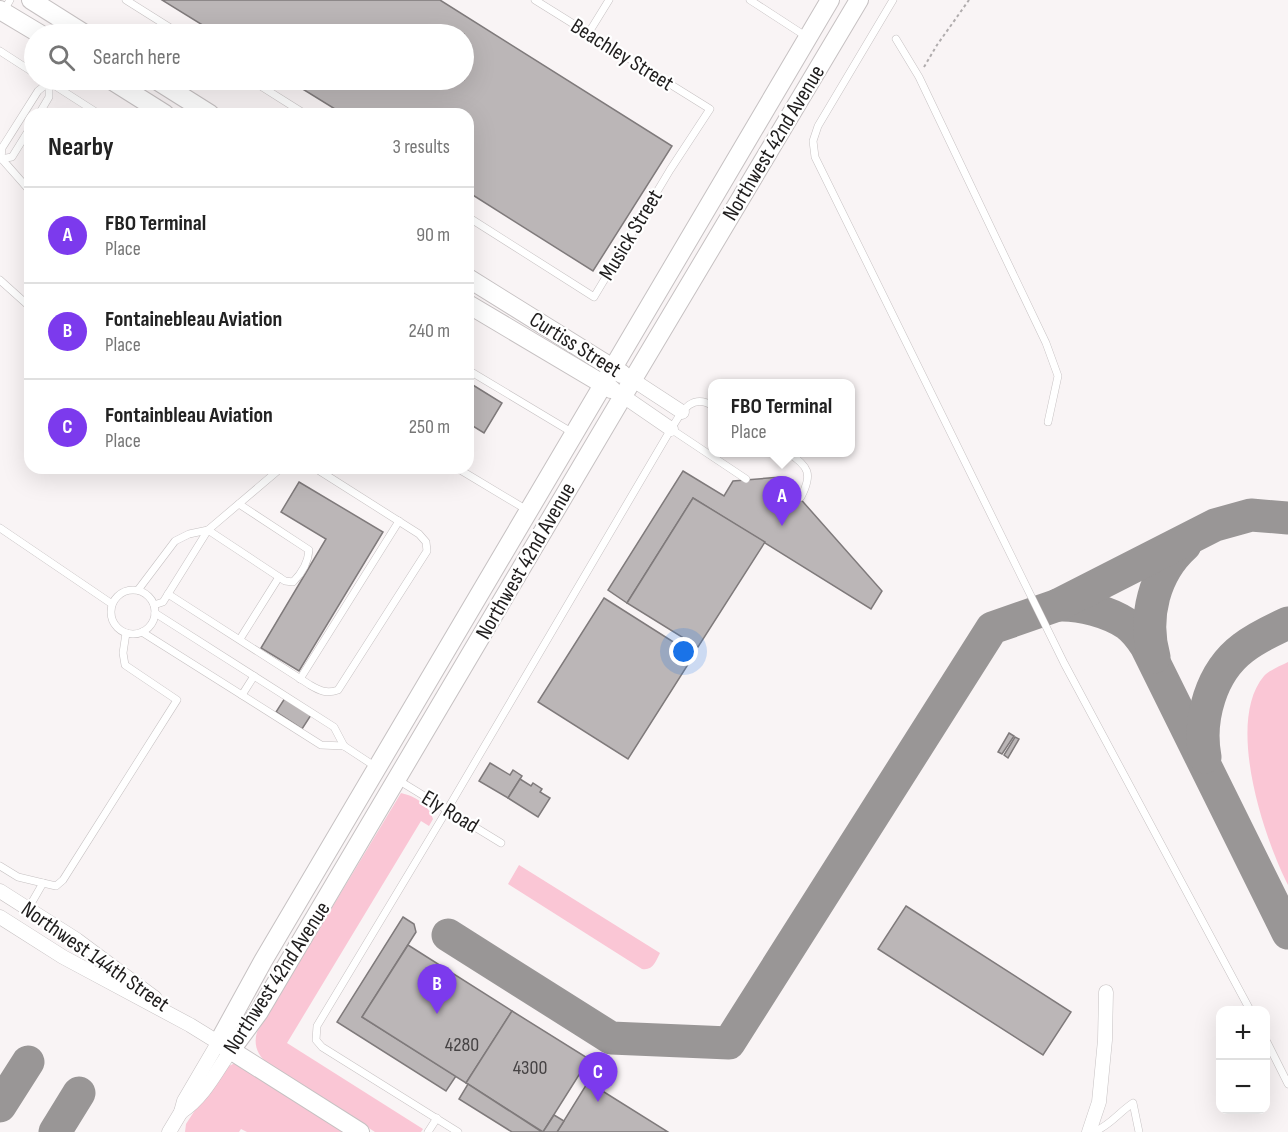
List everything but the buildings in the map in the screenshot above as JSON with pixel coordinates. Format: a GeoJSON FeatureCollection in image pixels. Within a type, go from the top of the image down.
{"type":"FeatureCollection","features":[{"type":"Feature","properties":{"kind":"street"},"geometry":{"type":"LineString","coordinates":[[31,0],[69,24]]}},
{"type":"Feature","properties":{"kind":"street","name":"Northwest 42nd Avenue"},"geometry":{"type":"LineString","coordinates":[[169,1132],[181,1112],[202,1093],[224,1046],[239,1001],[830,0]]}},
{"type":"Feature","properties":{"kind":"street","name":"Northwest 42nd Avenue"},"geometry":{"type":"LineString","coordinates":[[224,1046],[259,1012],[398,780],[622,396],[859,0]]}},
{"type":"Feature","properties":{"kind":"street"},"geometry":{"type":"LineString","coordinates":[[4,7],[27,24]]}},
{"type":"Feature","properties":{"kind":"street"},"geometry":{"type":"LineString","coordinates":[[807,37],[830,50]]}},
{"type":"Feature","properties":{"kind":"street"},"geometry":{"type":"LineString","coordinates":[[127,90],[155,108]]}},
{"type":"Feature","properties":{"kind":"street"},"geometry":{"type":"LineString","coordinates":[[172,90],[200,108]]}},
{"type":"Feature","properties":{"kind":"street","name":"Curtiss Street"},"geometry":{"type":"LineString","coordinates":[[474,282],[682,412]]}},
{"type":"Feature","properties":{"kind":"street","name":"Curtiss Street"},"geometry":{"type":"LineString","coordinates":[[474,308],[622,396],[671,429]]}},
{"type":"Feature","properties":{"kind":"street"},"geometry":{"type":"LineString","coordinates":[[376,767],[398,780]]}},
{"type":"Feature","properties":{"kind":"street","name":"Northwest 144th Street"},"geometry":{"type":"LineString","coordinates":[[0,891],[77,940],[190,1025]]}},
{"type":"Feature","properties":{"kind":"street","name":"Northwest 144th Street"},"geometry":{"type":"LineString","coordinates":[[0,917],[63,957],[190,1025],[224,1046]]}},
{"type":"Feature","properties":{"kind":"street"},"geometry":{"type":"LineString","coordinates":[[1089,1132],[1099,1102],[1105,1040],[1106,992]]}},
{"type":"Feature","properties":{"kind":"street"},"geometry":{"type":"LineString","coordinates":[[224,1046],[360,1132]]}},
{"type":"Feature","properties":{"kind":"lane"},"geometry":{"type":"LineString","coordinates":[[126,0],[164,24]]}},
{"type":"Feature","properties":{"kind":"lane","name":"Beachley Street"},"geometry":{"type":"LineString","coordinates":[[535,0],[710,109]]}},
{"type":"Feature","properties":{"kind":"lane"},"geometry":{"type":"LineString","coordinates":[[588,34],[609,0]]}},
{"type":"Feature","properties":{"kind":"lane"},"geometry":{"type":"LineString","coordinates":[[750,0],[807,37]]}},
{"type":"Feature","properties":{"kind":"lane"},"geometry":{"type":"LineString","coordinates":[[892,0],[818,126],[813,141],[815,157],[1064,663],[1247,1006]]}},
{"type":"Feature","properties":{"kind":"lane"},"geometry":{"type":"LineString","coordinates":[[896,39],[918,77],[1046,343],[1058,376],[1048,422]]}},
{"type":"Feature","properties":{"kind":"lane"},"geometry":{"type":"LineString","coordinates":[[0,51],[24,67]]}},
{"type":"Feature","properties":{"kind":"lane"},"geometry":{"type":"LineString","coordinates":[[27,108],[39,90]]}},
{"type":"Feature","properties":{"kind":"lane"},"geometry":{"type":"LineString","coordinates":[[43,108],[49,97],[49,90]]}},
{"type":"Feature","properties":{"kind":"lane"},"geometry":{"type":"LineString","coordinates":[[63,90],[90,108]]}},
{"type":"Feature","properties":{"kind":"lane"},"geometry":{"type":"LineString","coordinates":[[267,90],[295,108]]}},
{"type":"Feature","properties":{"kind":"lane","name":"Musick Street"},"geometry":{"type":"LineString","coordinates":[[474,221],[594,297],[670,170],[710,109]]}},
{"type":"Feature","properties":{"kind":"lane"},"geometry":{"type":"LineString","coordinates":[[24,113],[2,148],[1,158],[24,184]]}},
{"type":"Feature","properties":{"kind":"lane"},"geometry":{"type":"LineString","coordinates":[[1,158],[12,157],[24,138]]}},
{"type":"Feature","properties":{"kind":"lane"},"geometry":{"type":"LineString","coordinates":[[0,280],[24,302]]}},
{"type":"Feature","properties":{"kind":"lane"},"geometry":{"type":"LineString","coordinates":[[474,374],[573,433]]}},
{"type":"Feature","properties":{"kind":"lane"},"geometry":{"type":"LineString","coordinates":[[458,1132],[322,1047],[316,1040],[317,1026],[671,429],[685,407],[695,402],[708,402]]}},
{"type":"Feature","properties":{"kind":"lane"},"geometry":{"type":"LineString","coordinates":[[671,429],[708,454]]}},
{"type":"Feature","properties":{"kind":"lane"},"geometry":{"type":"LineString","coordinates":[[713,457],[746,479]]}},
{"type":"Feature","properties":{"kind":"lane"},"geometry":{"type":"LineString","coordinates":[[794,457],[800,460],[807,470],[808,483],[801,497]]}},
{"type":"Feature","properties":{"kind":"lane"},"geometry":{"type":"LineString","coordinates":[[142,632],[151,624],[154,609],[163,602],[208,530],[274,474]]}},
{"type":"Feature","properties":{"kind":"lane"},"geometry":{"type":"LineString","coordinates":[[168,594],[322,692],[331,693],[338,690],[427,552],[426,542],[419,534],[325,474]]}},
{"type":"Feature","properties":{"kind":"lane"},"geometry":{"type":"LineString","coordinates":[[467,474],[529,511]]}},
{"type":"Feature","properties":{"kind":"lane"},"geometry":{"type":"LineString","coordinates":[[138,590],[174,541],[189,534],[208,530],[285,581],[293,582],[301,574],[309,558],[309,550],[239,504]]}},
{"type":"Feature","properties":{"kind":"lane"},"geometry":{"type":"LineString","coordinates":[[300,679],[399,521]]}},
{"type":"Feature","properties":{"kind":"lane"},"geometry":{"type":"LineString","coordinates":[[0,528],[112,604]]}},
{"type":"Feature","properties":{"kind":"lane"},"geometry":{"type":"LineString","coordinates":[[240,639],[279,577]]}},
{"type":"Feature","properties":{"kind":"lane"},"geometry":{"type":"LineString","coordinates":[[344,746],[321,746],[142,632],[126,633],[115,624],[111,611],[112,604],[120,594],[132,590],[145,593],[154,609],[334,727],[344,746],[376,767]]}},
{"type":"Feature","properties":{"kind":"lane"},"geometry":{"type":"LineString","coordinates":[[0,866],[18,877],[56,886],[63,880],[177,700],[125,665],[123,653],[126,633]]}},
{"type":"Feature","properties":{"kind":"lane"},"geometry":{"type":"LineString","coordinates":[[242,695],[254,676]]}},
{"type":"Feature","properties":{"kind":"lane","name":"Ely Road"},"geometry":{"type":"LineString","coordinates":[[398,780],[501,843]]}},
{"type":"Feature","properties":{"kind":"lane"},"geometry":{"type":"LineString","coordinates":[[28,909],[43,883]]}},
{"type":"Feature","properties":{"kind":"lane"},"geometry":{"type":"LineString","coordinates":[[1270,1049],[1288,1084]]}},
{"type":"Feature","properties":{"kind":"lane"},"geometry":{"type":"LineString","coordinates":[[1094,1132],[1107,1126],[1124,1109],[1134,1103],[1139,1132]]}},
{"type":"Feature","properties":{"kind":"lane"},"geometry":{"type":"LineString","coordinates":[[428,1132],[437,1118]]}},
{"type":"Feature","properties":{"kind":"path"},"geometry":{"type":"LineString","coordinates":[[918,77],[937,45],[969,0]]}},
{"type":"Feature","properties":{"kind":"shaded area"},"geometry":{"type":"Polygon","coordinates":[[[1288,662],[1288,885],[1269,839],[1252,780],[1248,750],[1248,721],[1253,696],[1264,676],[1288,662]]]}},
{"type":"Feature","properties":{"kind":"shaded area"},"geometry":{"type":"Polygon","coordinates":[[[401,793],[421,802],[433,819],[429,826],[421,821],[287,1043],[423,1129],[421,1132],[375,1132],[268,1064],[257,1050],[256,1037],[401,793]]]}},
{"type":"Feature","properties":{"kind":"shaded area"},"geometry":{"type":"Polygon","coordinates":[[[519,865],[660,953],[654,965],[642,969],[508,884],[519,865]]]}},
{"type":"Feature","properties":{"kind":"shaded area"},"geometry":{"type":"Polygon","coordinates":[[[235,1063],[348,1132],[247,1132],[241,1129],[239,1132],[185,1132],[186,1124],[221,1070],[235,1063]]]}},
{"type":"Feature","properties":{"kind":"taxiway"},"geometry":{"type":"LineString","coordinates":[[448,935],[611,1038],[729,1043],[992,628],[1058,605],[1215,525],[1251,515],[1288,518]]}},
{"type":"Feature","properties":{"kind":"taxiway"},"geometry":{"type":"LineString","coordinates":[[1154,657],[1150,627],[1154,596],[1166,569],[1185,545]]}},
{"type":"Feature","properties":{"kind":"taxiway"},"geometry":{"type":"LineString","coordinates":[[1058,605],[1085,607],[1103,612],[1127,624],[1142,640],[1288,933]]}},
{"type":"Feature","properties":{"kind":"taxiway"},"geometry":{"type":"LineString","coordinates":[[1205,757],[1203,727],[1209,697],[1223,670],[1232,658],[1248,644],[1288,623]]}},
{"type":"Feature","properties":{"kind":"taxiway"},"geometry":{"type":"LineString","coordinates":[[0,1106],[28,1062]]}},
{"type":"Feature","properties":{"kind":"taxiway"},"geometry":{"type":"LineString","coordinates":[[55,1132],[79,1093]]}},
{"type":"Feature","properties":{"kind":"place","name":"FBO Terminal"},"geometry":{"type":"Point","coordinates":[782,526]}},
{"type":"Feature","properties":{"kind":"place","name":"Fontainebleau Aviation"},"geometry":{"type":"Point","coordinates":[437,1014]}},
{"type":"Feature","properties":{"kind":"place","name":"Fontainbleau Aviation"},"geometry":{"type":"Point","coordinates":[598,1102]}}]}
